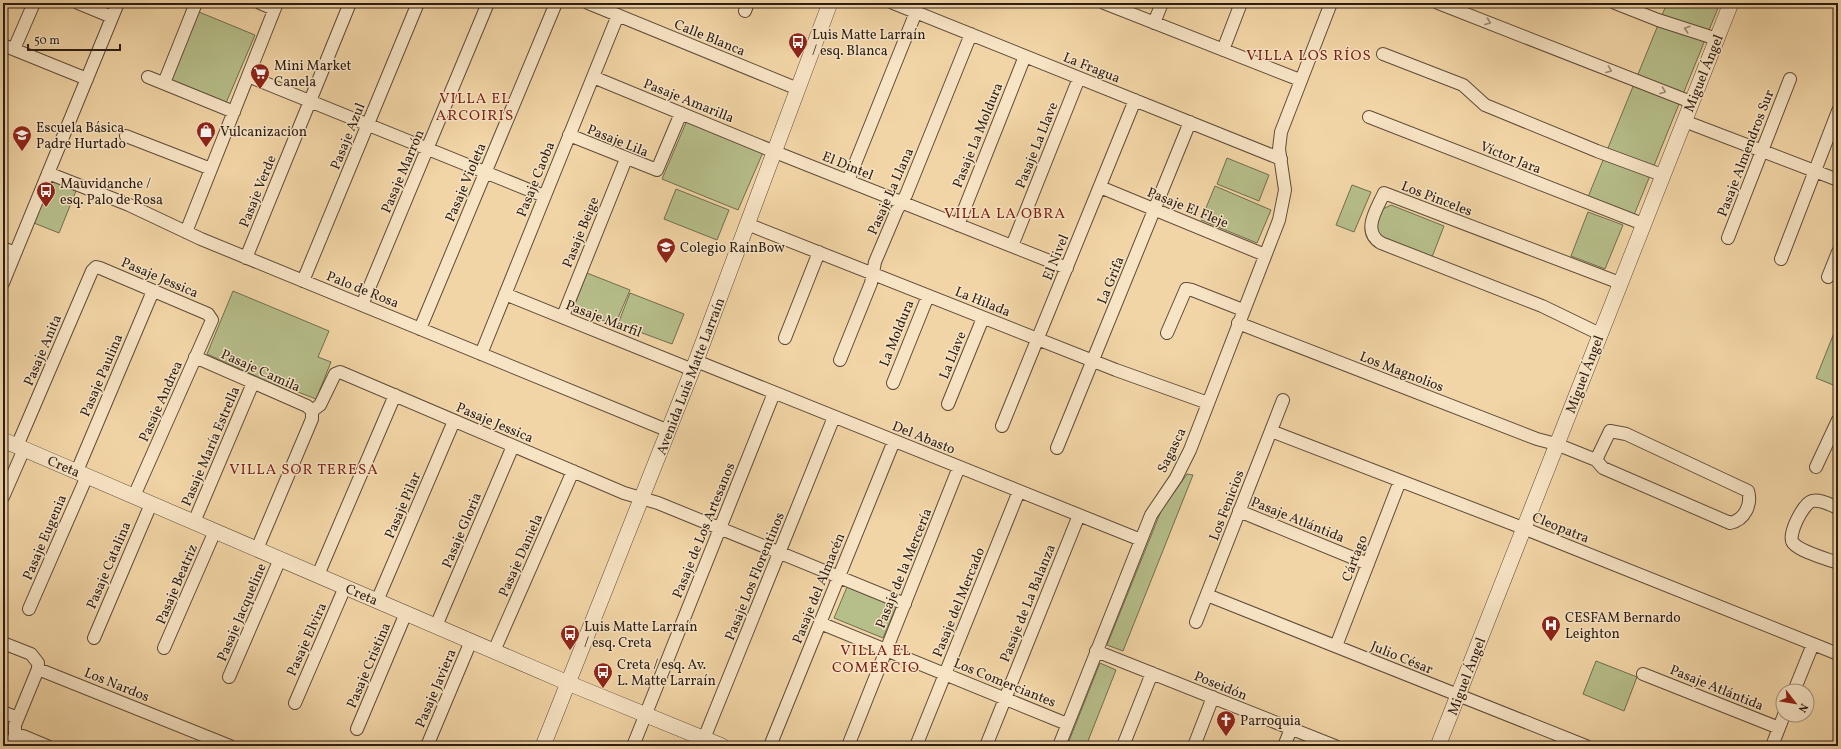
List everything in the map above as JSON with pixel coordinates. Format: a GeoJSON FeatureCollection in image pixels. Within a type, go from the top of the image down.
{"type":"FeatureCollection","features":[{"type":"Feature","properties":{"kind":"street"},"geometry":{"type":"LineString","coordinates":[[34,3],[8,47],[87,79]]}},
{"type":"Feature","properties":{"kind":"street"},"geometry":{"type":"LineString","coordinates":[[78,3],[112,17]]}},
{"type":"Feature","properties":{"kind":"street"},"geometry":{"type":"LineString","coordinates":[[3,283],[118,3]]}},
{"type":"Feature","properties":{"kind":"street"},"geometry":{"type":"LineString","coordinates":[[164,83],[196,3]]}},
{"type":"Feature","properties":{"kind":"street"},"geometry":{"type":"LineString","coordinates":[[186,232],[276,6],[260,3]]}},
{"type":"Feature","properties":{"kind":"street","name":"Pasaje Verde"},"geometry":{"type":"LineString","coordinates":[[246,258],[350,3]]}},
{"type":"Feature","properties":{"kind":"street","name":"Pasaje Azul"},"geometry":{"type":"LineString","coordinates":[[303,281],[418,3]]}},
{"type":"Feature","properties":{"kind":"street","name":"Pasaje Marrón"},"geometry":{"type":"LineString","coordinates":[[362,305],[488,3]]}},
{"type":"Feature","properties":{"kind":"street","name":"Pasaje Violeta"},"geometry":{"type":"LineString","coordinates":[[420,329],[556,3]]}},
{"type":"Feature","properties":{"kind":"street","name":"Calle Blanca"},"geometry":{"type":"LineString","coordinates":[[588,3],[798,89]]}},
{"type":"Feature","properties":{"kind":"street","name":"Avenida Luis Matte Larraín"},"geometry":{"type":"LineString","coordinates":[[543,746],[695,366],[830,3]]}},
{"type":"Feature","properties":{"kind":"street","name":"La Fragua"},"geometry":{"type":"LineString","coordinates":[[893,3],[1280,159]]}},
{"type":"Feature","properties":{"kind":"street"},"geometry":{"type":"LineString","coordinates":[[1104,3],[1300,80]]}},
{"type":"Feature","properties":{"kind":"street"},"geometry":{"type":"LineString","coordinates":[[1154,23],[1162,3]]}},
{"type":"Feature","properties":{"kind":"street"},"geometry":{"type":"LineString","coordinates":[[1223,50],[1241,3]]}},
{"type":"Feature","properties":{"kind":"street","name":"Sagasca"},"geometry":{"type":"LineString","coordinates":[[1058,746],[1140,540],[1158,504],[1183,465],[1279,220],[1284,200],[1284,180],[1279,149],[1282,132],[1300,80],[1331,3]]}},
{"type":"Feature","properties":{"kind":"street"},"geometry":{"type":"LineString","coordinates":[[1438,3],[1691,102]]}},
{"type":"Feature","properties":{"kind":"street"},"geometry":{"type":"LineString","coordinates":[[1615,3],[1658,20],[1717,39]]}},
{"type":"Feature","properties":{"kind":"street","name":"Miguel Ángel"},"geometry":{"type":"LineString","coordinates":[[1438,746],[1731,3]]}},
{"type":"Feature","properties":{"kind":"street"},"geometry":{"type":"LineString","coordinates":[[848,181],[916,12]]}},
{"type":"Feature","properties":{"kind":"street","name":"Pasaje Caoba"},"geometry":{"type":"LineString","coordinates":[[481,354],[618,15]]}},
{"type":"Feature","properties":{"kind":"street","name":"Pasaje La Llana"},"geometry":{"type":"LineString","coordinates":[[840,360],[871,283],[875,262],[909,188],[971,34]]}},
{"type":"Feature","properties":{"kind":"street"},"geometry":{"type":"LineString","coordinates":[[1383,54],[1462,85],[1485,105],[1662,175]]}},
{"type":"Feature","properties":{"kind":"street","name":"Pasaje La Moldura"},"geometry":{"type":"LineString","coordinates":[[958,225],[1025,56]]}},
{"type":"Feature","properties":{"kind":"street"},"geometry":{"type":"LineString","coordinates":[[248,76],[544,196]]}},
{"type":"Feature","properties":{"kind":"street"},"geometry":{"type":"LineString","coordinates":[[148,77],[234,112]]}},
{"type":"Feature","properties":{"kind":"street","name":"Pasaje Amarilla"},"geometry":{"type":"LineString","coordinates":[[593,77],[775,152]]}},
{"type":"Feature","properties":{"kind":"street","name":"Pasaje La Llave"},"geometry":{"type":"LineString","coordinates":[[1012,246],[1080,78]]}},
{"type":"Feature","properties":{"kind":"street","name":"Pasaje Almendros Sur"},"geometry":{"type":"LineString","coordinates":[[1728,238],[1790,79]]}},
{"type":"Feature","properties":{"kind":"street","name":"El Nivel"},"geometry":{"type":"LineString","coordinates":[[1002,426],[1135,100]]}},
{"type":"Feature","properties":{"kind":"street"},"geometry":{"type":"LineString","coordinates":[[1781,259],[1838,111]]}},
{"type":"Feature","properties":{"kind":"street","name":"Pasaje Lila"},"geometry":{"type":"LineString","coordinates":[[569,136],[657,170],[681,113]]}},
{"type":"Feature","properties":{"kind":"street","name":"Víctor Jara"},"geometry":{"type":"LineString","coordinates":[[1369,117],[1643,224]]}},
{"type":"Feature","properties":{"kind":"street"},"geometry":{"type":"LineString","coordinates":[[1684,121],[1838,180]]}},
{"type":"Feature","properties":{"kind":"street","name":"La Grifa"},"geometry":{"type":"LineString","coordinates":[[1057,448],[1190,122]]}},
{"type":"Feature","properties":{"kind":"street"},"geometry":{"type":"LineString","coordinates":[[126,136],[211,169]]}},
{"type":"Feature","properties":{"kind":"street","name":"El Dintel"},"geometry":{"type":"LineString","coordinates":[[775,152],[1067,268]]}},
{"type":"Feature","properties":{"kind":"street","name":"Pasaje Beige"},"geometry":{"type":"LineString","coordinates":[[563,316],[626,159]]}},
{"type":"Feature","properties":{"kind":"street","name":"Palo de Rosa"},"geometry":{"type":"LineString","coordinates":[[48,173],[129,205],[246,258],[669,430]]}},
{"type":"Feature","properties":{"kind":"street","name":"Pasaje El Fleje"},"geometry":{"type":"LineString","coordinates":[[1100,187],[1265,255]]}},
{"type":"Feature","properties":{"kind":"street","name":"Los Pinceles"},"geometry":{"type":"LineString","coordinates":[[1600,334],[1542,306],[1381,243],[1374,236],[1371,230],[1371,222],[1384,193],[1620,283]]}},
{"type":"Feature","properties":{"kind":"street","name":"La Hilada"},"geometry":{"type":"LineString","coordinates":[[747,224],[1093,361],[1208,403]]}},
{"type":"Feature","properties":{"kind":"street"},"geometry":{"type":"LineString","coordinates":[[3,248],[15,253]]}},
{"type":"Feature","properties":{"kind":"street"},"geometry":{"type":"LineString","coordinates":[[785,338],[819,252]]}},
{"type":"Feature","properties":{"kind":"street"},"geometry":{"type":"LineString","coordinates":[[1828,277],[1838,252]]}},
{"type":"Feature","properties":{"kind":"street","name":"Pasaje Jessica"},"geometry":{"type":"LineString","coordinates":[[96,267],[208,314],[211,318]]}},
{"type":"Feature","properties":{"kind":"street","name":"Pasaje Anita"},"geometry":{"type":"LineString","coordinates":[[3,497],[21,447],[92,271],[96,267]]}},
{"type":"Feature","properties":{"kind":"street"},"geometry":{"type":"LineString","coordinates":[[1166,333],[1186,289],[1243,310]]}},
{"type":"Feature","properties":{"kind":"street","name":"Pasaje Paulina"},"geometry":{"type":"LineString","coordinates":[[82,474],[153,291]]}},
{"type":"Feature","properties":{"kind":"street","name":"Pasaje Marfil"},"geometry":{"type":"LineString","coordinates":[[505,294],[552,314],[563,316],[695,366]]}},
{"type":"Feature","properties":{"kind":"street","name":"La Moldura"},"geometry":{"type":"LineString","coordinates":[[893,382],[928,296]]}},
{"type":"Feature","properties":{"kind":"street","name":"Pasaje Andrea"},"geometry":{"type":"LineString","coordinates":[[134,496],[211,322],[211,318]]}},
{"type":"Feature","properties":{"kind":"street","name":"La Llave"},"geometry":{"type":"LineString","coordinates":[[948,404],[983,318]]}},
{"type":"Feature","properties":{"kind":"street","name":"Los Magnolios"},"geometry":{"type":"LineString","coordinates":[[1238,323],[1537,439],[1556,444],[1596,460],[1603,468],[1730,523],[1737,522],[1742,517],[1751,500],[1748,491],[1741,486],[1626,434],[1610,432],[1596,460]]}},
{"type":"Feature","properties":{"kind":"street","name":"Pasaje Camila"},"geometry":{"type":"LineString","coordinates":[[195,358],[307,406],[312,411]]}},
{"type":"Feature","properties":{"kind":"street","name":"Del Abasto"},"geometry":{"type":"LineString","coordinates":[[695,366],[774,393],[1140,540]]}},
{"type":"Feature","properties":{"kind":"street","name":"Pasaje Jessica"},"geometry":{"type":"LineString","coordinates":[[312,411],[320,405],[337,372],[395,395],[624,493],[642,498],[720,528],[904,604]]}},
{"type":"Feature","properties":{"kind":"street","name":"Pasaje María Estrella"},"geometry":{"type":"LineString","coordinates":[[194,522],[253,383]]}},
{"type":"Feature","properties":{"kind":"street","name":"Pasaje de Los Artesanos"},"geometry":{"type":"LineString","coordinates":[[633,746],[774,393]]}},
{"type":"Feature","properties":{"kind":"street"},"geometry":{"type":"LineString","coordinates":[[318,575],[395,395]]}},
{"type":"Feature","properties":{"kind":"street","name":"Los Fenicios"},"geometry":{"type":"LineString","coordinates":[[1196,622],[1283,400]]}},
{"type":"Feature","properties":{"kind":"street"},"geometry":{"type":"LineString","coordinates":[[256,549],[312,419],[312,411]]}},
{"type":"Feature","properties":{"kind":"street","name":"Pasaje Los Florentinos"},"geometry":{"type":"LineString","coordinates":[[703,742],[834,417]]}},
{"type":"Feature","properties":{"kind":"street"},"geometry":{"type":"LineString","coordinates":[[1816,467],[1834,436],[1838,420]]}},
{"type":"Feature","properties":{"kind":"street","name":"Pasaje Pilar"},"geometry":{"type":"LineString","coordinates":[[377,601],[454,421]]}},
{"type":"Feature","properties":{"kind":"street","name":"Cleopatra"},"geometry":{"type":"LineString","coordinates":[[1271,431],[1523,528],[1838,654]]}},
{"type":"Feature","properties":{"kind":"street","name":"Creta"},"geometry":{"type":"LineString","coordinates":[[3,440],[645,715],[703,742],[722,746]]}},
{"type":"Feature","properties":{"kind":"street","name":"Pasaje del Almacén"},"geometry":{"type":"LineString","coordinates":[[770,746],[894,441]]}},
{"type":"Feature","properties":{"kind":"street","name":"Pasaje Gloria"},"geometry":{"type":"LineString","coordinates":[[436,626],[513,446]]}},
{"type":"Feature","properties":{"kind":"street","name":"Pasaje de la Mercería"},"geometry":{"type":"LineString","coordinates":[[848,746],[959,467]]}},
{"type":"Feature","properties":{"kind":"street","name":"Pasaje Daniela"},"geometry":{"type":"LineString","coordinates":[[494,651],[573,471]]}},
{"type":"Feature","properties":{"kind":"street","name":"Pasaje Eugenia"},"geometry":{"type":"LineString","coordinates":[[29,609],[82,474]]}},
{"type":"Feature","properties":{"kind":"street","name":"Cártago"},"geometry":{"type":"LineString","coordinates":[[1336,646],[1400,481]]}},
{"type":"Feature","properties":{"kind":"street","name":"Pasaje del Mercado"},"geometry":{"type":"LineString","coordinates":[[916,746],[1019,491]]}},
{"type":"Feature","properties":{"kind":"street"},"geometry":{"type":"LineString","coordinates":[[1838,508],[1820,501],[1808,503],[1803,509],[1792,532],[1791,539],[1793,543],[1801,548],[1838,563]]}},
{"type":"Feature","properties":{"kind":"street","name":"Pasaje Catalina"},"geometry":{"type":"LineString","coordinates":[[94,638],[151,504]]}},
{"type":"Feature","properties":{"kind":"street","name":"Pasaje Atlántida"},"geometry":{"type":"LineString","coordinates":[[1239,511],[1368,564]]}},
{"type":"Feature","properties":{"kind":"street","name":"Pasaje de La Balanza"},"geometry":{"type":"LineString","coordinates":[[986,746],[1079,515]]}},
{"type":"Feature","properties":{"kind":"street","name":"Pasaje Beatriz"},"geometry":{"type":"LineString","coordinates":[[164,648],[215,531]]}},
{"type":"Feature","properties":{"kind":"street","name":"Pasaje Jacqueline"},"geometry":{"type":"LineString","coordinates":[[229,677],[280,559]]}},
{"type":"Feature","properties":{"kind":"street","name":"Pasaje Elvira"},"geometry":{"type":"LineString","coordinates":[[295,702],[345,587]]}},
{"type":"Feature","properties":{"kind":"street","name":"Julio César"},"geometry":{"type":"LineString","coordinates":[[1207,595],[1586,746]]}},
{"type":"Feature","properties":{"kind":"street","name":"Pasaje Cristina"},"geometry":{"type":"LineString","coordinates":[[357,729],[406,613]]}},
{"type":"Feature","properties":{"kind":"street","name":"Los Comerciantes"},"geometry":{"type":"LineString","coordinates":[[820,623],[1067,724]]}},
{"type":"Feature","properties":{"kind":"street","name":"Pasaje Javiera"},"geometry":{"type":"LineString","coordinates":[[427,746],[471,641]]}},
{"type":"Feature","properties":{"kind":"street"},"geometry":{"type":"LineString","coordinates":[[3,643],[35,657],[38,663],[38,668],[17,718],[12,741]]}},
{"type":"Feature","properties":{"kind":"street"},"geometry":{"type":"LineString","coordinates":[[1797,683],[1813,644]]}},
{"type":"Feature","properties":{"kind":"street","name":"Poseidón"},"geometry":{"type":"LineString","coordinates":[[1096,651],[1335,746]]}},
{"type":"Feature","properties":{"kind":"street","name":"Los Nardos"},"geometry":{"type":"LineString","coordinates":[[38,668],[230,746]]}},
{"type":"Feature","properties":{"kind":"street"},"geometry":{"type":"LineString","coordinates":[[1123,746],[1152,673]]}},
{"type":"Feature","properties":{"kind":"street","name":"Pasaje Atlántida"},"geometry":{"type":"LineString","coordinates":[[1644,674],[1779,728]]}},
{"type":"Feature","properties":{"kind":"street"},"geometry":{"type":"LineString","coordinates":[[1194,746],[1213,697]]}},
{"type":"Feature","properties":{"kind":"street"},"geometry":{"type":"LineString","coordinates":[[3,712],[17,718]]}},
{"type":"Feature","properties":{"kind":"street"},"geometry":{"type":"LineString","coordinates":[[1772,746],[1781,723]]}},
{"type":"Feature","properties":{"kind":"street"},"geometry":{"type":"LineString","coordinates":[[1284,746],[1291,728]]}},
{"type":"Feature","properties":{"kind":"street"},"geometry":{"type":"LineString","coordinates":[[12,741],[23,736],[47,746]]}},
{"type":"Feature","properties":{"kind":"green space"},"geometry":{"type":"Polygon","coordinates":[[[1667,3],[1720,3],[1634,215],[1588,197],[1667,3]]]}},
{"type":"Feature","properties":{"kind":"green space"},"geometry":{"type":"Polygon","coordinates":[[[199,12],[255,35],[226,103],[169,81],[196,14],[198,15],[199,12]]]}},
{"type":"Feature","properties":{"kind":"green space"},"geometry":{"type":"Polygon","coordinates":[[[688,118],[764,150],[738,210],[662,179],[688,118]]]}},
{"type":"Feature","properties":{"kind":"green space"},"geometry":{"type":"Polygon","coordinates":[[[1227,158],[1269,175],[1259,201],[1217,184],[1227,158]]]}},
{"type":"Feature","properties":{"kind":"green space"},"geometry":{"type":"Polygon","coordinates":[[[51,181],[76,191],[59,233],[34,223],[51,181]]]}},
{"type":"Feature","properties":{"kind":"green space"},"geometry":{"type":"Polygon","coordinates":[[[1352,185],[1371,192],[1354,232],[1336,225],[1352,185]]]}},
{"type":"Feature","properties":{"kind":"green space"},"geometry":{"type":"Polygon","coordinates":[[[1215,186],[1271,210],[1257,243],[1201,220],[1215,186]]]}},
{"type":"Feature","properties":{"kind":"green space"},"geometry":{"type":"Polygon","coordinates":[[[676,189],[729,210],[717,240],[664,219],[676,189]]]}},
{"type":"Feature","properties":{"kind":"green space"},"geometry":{"type":"Polygon","coordinates":[[[1391,205],[1444,226],[1432,257],[1377,235],[1375,226],[1383,209],[1391,205]]]}},
{"type":"Feature","properties":{"kind":"green space"},"geometry":{"type":"Polygon","coordinates":[[[1588,212],[1623,225],[1605,269],[1571,256],[1588,212]]]}},
{"type":"Feature","properties":{"kind":"green space"},"geometry":{"type":"Polygon","coordinates":[[[587,273],[630,290],[615,325],[573,309],[587,273]]]}},
{"type":"Feature","properties":{"kind":"green space"},"geometry":{"type":"Polygon","coordinates":[[[233,291],[329,331],[318,357],[331,362],[316,399],[290,389],[289,391],[207,354],[233,291]]]}},
{"type":"Feature","properties":{"kind":"green space"},"geometry":{"type":"Polygon","coordinates":[[[630,293],[684,314],[672,344],[618,324],[630,293]]]}},
{"type":"Feature","properties":{"kind":"green space"},"geometry":{"type":"Polygon","coordinates":[[[1838,323],[1838,387],[1816,378],[1838,323]]]}},
{"type":"Feature","properties":{"kind":"green space"},"geometry":{"type":"Polygon","coordinates":[[[1187,474],[1193,475],[1123,651],[1107,645],[1161,511],[1187,474]]]}},
{"type":"Feature","properties":{"kind":"green space"},"geometry":{"type":"Polygon","coordinates":[[[847,587],[896,607],[883,638],[834,618],[847,587]]]}},
{"type":"Feature","properties":{"kind":"green space"},"geometry":{"type":"Polygon","coordinates":[[[1596,661],[1637,677],[1624,711],[1583,694],[1596,661]]]}},
{"type":"Feature","properties":{"kind":"green space"},"geometry":{"type":"Polygon","coordinates":[[[1100,663],[1116,670],[1086,746],[1067,746],[1100,663]]]}},
{"type":"Feature","properties":{"kind":"place","name":"Luis Matte Larraín / esq. Blanca"},"geometry":{"type":"Point","coordinates":[798,59]}},
{"type":"Feature","properties":{"kind":"place","name":"Mini Market Canela"},"geometry":{"type":"Point","coordinates":[260,90]}},
{"type":"Feature","properties":{"kind":"place","name":"Vulcanizacion"},"geometry":{"type":"Point","coordinates":[206,148]}},
{"type":"Feature","properties":{"kind":"place","name":"Escuela Básica Padre Hurtado"},"geometry":{"type":"Point","coordinates":[22,152]}},
{"type":"Feature","properties":{"kind":"place","name":"Mauvidanche / esq. Palo de Rosa"},"geometry":{"type":"Point","coordinates":[46,208]}},
{"type":"Feature","properties":{"kind":"place","name":"Colegio RainBow"},"geometry":{"type":"Point","coordinates":[666,264]}},
{"type":"Feature","properties":{"kind":"place","name":"CESFAM Bernardo Leighton"},"geometry":{"type":"Point","coordinates":[1551,642]}},
{"type":"Feature","properties":{"kind":"place","name":"Luis Matte Larraín / esq. Creta"},"geometry":{"type":"Point","coordinates":[570,651]}},
{"type":"Feature","properties":{"kind":"place","name":"Creta / esq. Av. L. Matte Larraín"},"geometry":{"type":"Point","coordinates":[603,689]}},
{"type":"Feature","properties":{"kind":"place","name":"Parroquia"},"geometry":{"type":"Point","coordinates":[1226,737]}},
{"type":"Feature","properties":{"kind":"district","name":"VILLA LOS RÍOS"},"geometry":{"type":"Point","coordinates":[1309,55]}},
{"type":"Feature","properties":{"kind":"district","name":"VILLA EL ARCOIRIS"},"geometry":{"type":"Point","coordinates":[475,106]}},
{"type":"Feature","properties":{"kind":"district","name":"VILLA LA OBRA"},"geometry":{"type":"Point","coordinates":[1005,213]}},
{"type":"Feature","properties":{"kind":"district","name":"VILLA SOR TERESA"},"geometry":{"type":"Point","coordinates":[304,469]}},
{"type":"Feature","properties":{"kind":"district","name":"VILLA EL COMERCIO"},"geometry":{"type":"Point","coordinates":[876,658]}}]}
